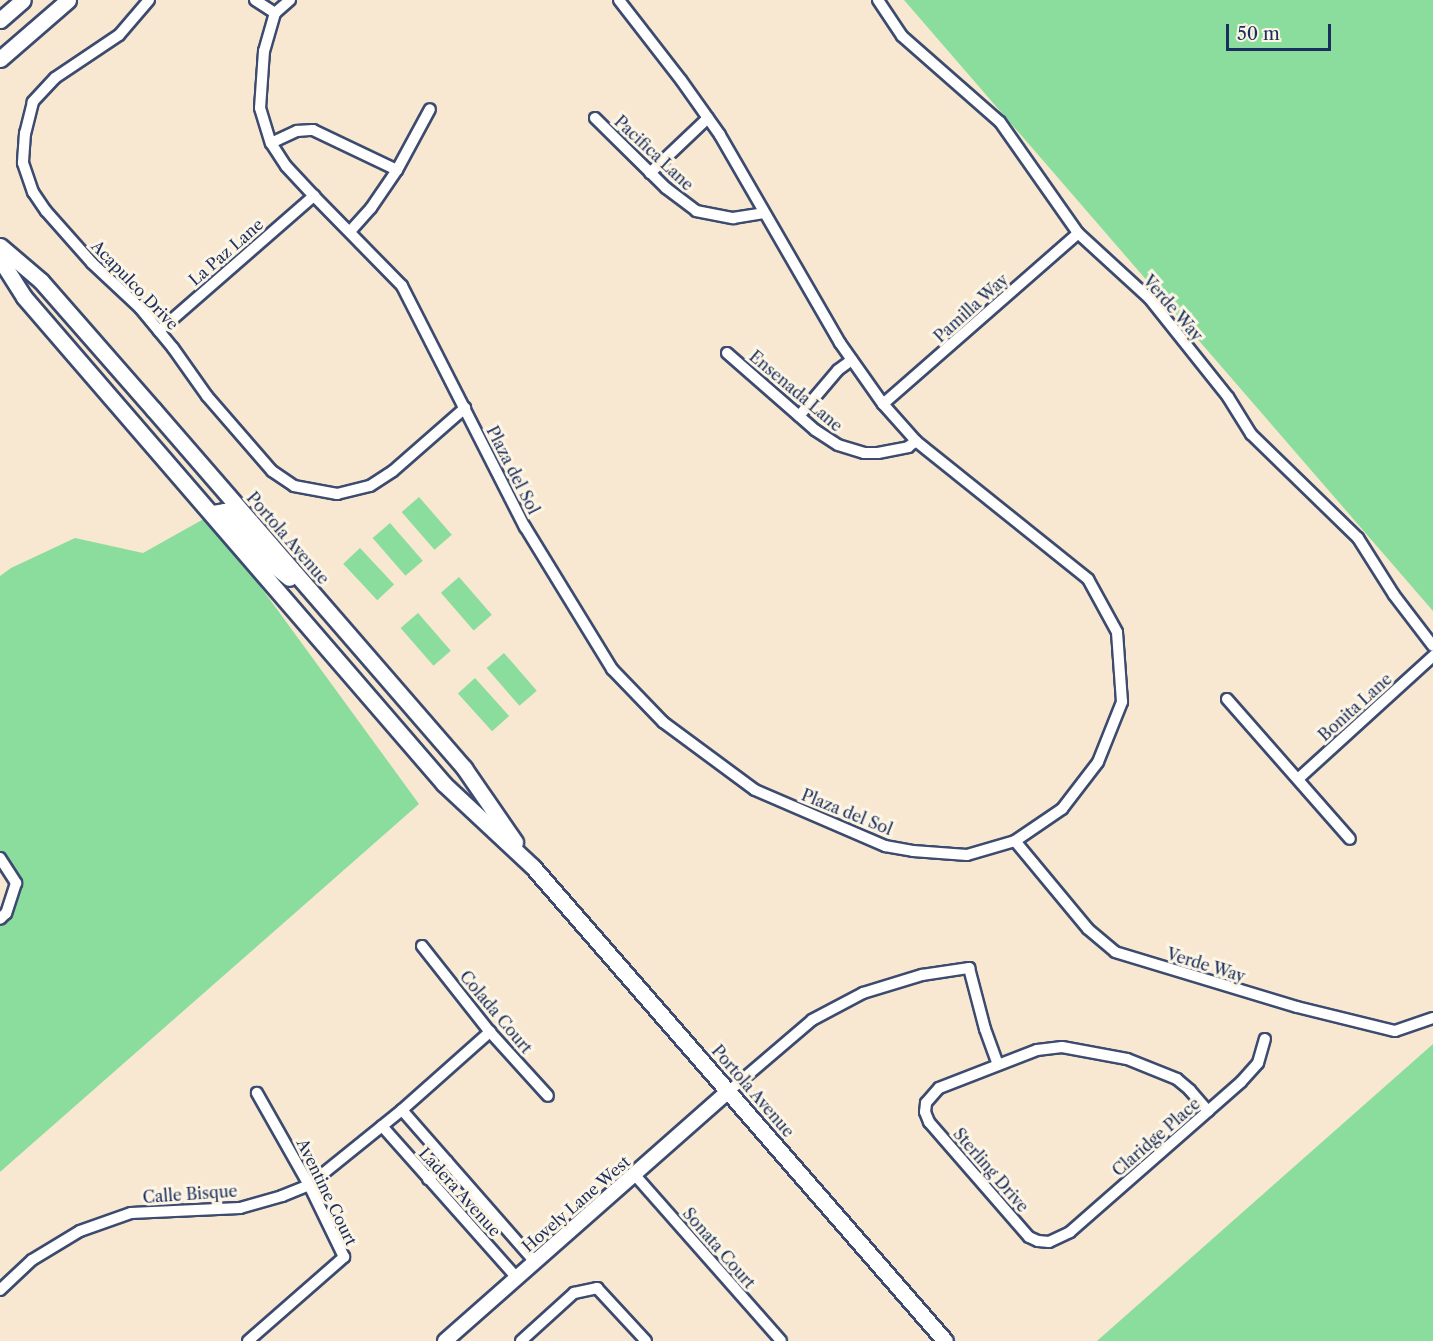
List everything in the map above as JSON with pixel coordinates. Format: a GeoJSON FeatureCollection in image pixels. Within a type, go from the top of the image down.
{"type":"FeatureCollection","features":[{"type":"Feature","properties":{"kind":"main road"},"geometry":{"type":"LineString","coordinates":[[0,20],[23,0]]}},
{"type":"Feature","properties":{"kind":"main road"},"geometry":{"type":"LineString","coordinates":[[0,59],[68,0]]}},
{"type":"Feature","properties":{"kind":"main road","name":"Portola Avenue"},"geometry":{"type":"LineString","coordinates":[[0,246],[41,281],[464,768],[532,866]]}},
{"type":"Feature","properties":{"kind":"main road","name":"Portola Avenue"},"geometry":{"type":"LineString","coordinates":[[0,259],[24,297],[213,513],[444,784],[532,866],[945,1341]]}},
{"type":"Feature","properties":{"kind":"main road"},"geometry":{"type":"LineString","coordinates":[[213,513],[224,512],[231,517],[285,576],[303,584]]}},
{"type":"Feature","properties":{"kind":"street","name":"Acapulco Drive"},"geometry":{"type":"LineString","coordinates":[[149,0],[119,35],[55,78],[33,102],[25,133],[23,163],[33,192],[46,211],[159,331],[207,396],[253,450],[272,471],[294,486],[337,494],[370,486],[393,471],[465,408]]}},
{"type":"Feature","properties":{"kind":"street"},"geometry":{"type":"LineString","coordinates":[[255,0],[275,13],[290,0]]}},
{"type":"Feature","properties":{"kind":"street","name":"Plaza del Sol"},"geometry":{"type":"LineString","coordinates":[[275,13],[264,51],[260,108],[271,143],[286,166],[402,286],[525,527],[612,669],[663,722],[755,790],[885,846],[913,851],[967,855],[1015,841],[1062,809],[1098,762],[1122,702],[1117,632],[1088,579],[916,441],[883,404],[852,360],[708,118],[619,0]]}},
{"type":"Feature","properties":{"kind":"street","name":"Verde Way"},"geometry":{"type":"LineString","coordinates":[[878,0],[902,36],[1000,122],[1078,233],[1149,298],[1228,397],[1251,434],[1358,538],[1394,595],[1433,646]]}},
{"type":"Feature","properties":{"kind":"street"},"geometry":{"type":"LineString","coordinates":[[350,231],[397,170],[430,109]]}},
{"type":"Feature","properties":{"kind":"street","name":"Pacifica Lane"},"geometry":{"type":"LineString","coordinates":[[595,118],[666,188],[696,211],[733,218],[764,213]]}},
{"type":"Feature","properties":{"kind":"street"},"geometry":{"type":"LineString","coordinates":[[651,173],[708,118]]}},
{"type":"Feature","properties":{"kind":"street"},"geometry":{"type":"LineString","coordinates":[[271,143],[297,131],[313,130],[397,170]]}},
{"type":"Feature","properties":{"kind":"street","name":"La Paz Lane"},"geometry":{"type":"LineString","coordinates":[[159,331],[314,196]]}},
{"type":"Feature","properties":{"kind":"street","name":"Pamilla Way"},"geometry":{"type":"LineString","coordinates":[[883,404],[1078,233]]}},
{"type":"Feature","properties":{"kind":"street","name":"Ensenada Lane"},"geometry":{"type":"LineString","coordinates":[[727,352],[826,439],[856,452],[895,451],[916,441]]}},
{"type":"Feature","properties":{"kind":"street"},"geometry":{"type":"LineString","coordinates":[[799,416],[838,370],[852,360]]}},
{"type":"Feature","properties":{"kind":"street","name":"Bonita Lane"},"geometry":{"type":"LineString","coordinates":[[1298,779],[1433,656]]}},
{"type":"Feature","properties":{"kind":"street"},"geometry":{"type":"LineString","coordinates":[[1227,699],[1350,839]]}},
{"type":"Feature","properties":{"kind":"street","name":"Verde Way"},"geometry":{"type":"LineString","coordinates":[[1015,841],[1088,929],[1115,952],[1297,1008],[1395,1031],[1433,1018]]}},
{"type":"Feature","properties":{"kind":"street"},"geometry":{"type":"LineString","coordinates":[[0,858],[16,883],[6,914],[0,919]]}},
{"type":"Feature","properties":{"kind":"street","name":"Colada Court"},"geometry":{"type":"LineString","coordinates":[[422,946],[490,1032],[548,1096]]}},
{"type":"Feature","properties":{"kind":"street"},"geometry":{"type":"LineString","coordinates":[[729,1091],[812,1020],[863,993],[922,975],[969,968],[985,1029],[998,1065],[1037,1050],[1062,1047],[1092,1051],[1127,1059],[1177,1080],[1190,1090],[1208,1111]]}},
{"type":"Feature","properties":{"kind":"street","name":"Calle Bisque"},"geometry":{"type":"LineString","coordinates":[[0,1290],[32,1260],[80,1231],[131,1213],[194,1212],[240,1208],[282,1196],[309,1185],[402,1110],[490,1032]]}},
{"type":"Feature","properties":{"kind":"street","name":"Claridge Place"},"geometry":{"type":"LineString","coordinates":[[1049,1242],[1070,1232],[1208,1111],[1258,1063],[1264,1039]]}},
{"type":"Feature","properties":{"kind":"street","name":"Sterling Drive"},"geometry":{"type":"LineString","coordinates":[[998,1065],[939,1088],[926,1103],[925,1113],[929,1122],[1029,1237],[1049,1242]]}},
{"type":"Feature","properties":{"kind":"street","name":"Hovely Lane West"},"geometry":{"type":"LineString","coordinates":[[445,1341],[729,1091]]}},
{"type":"Feature","properties":{"kind":"street","name":"Aventine Court"},"geometry":{"type":"LineString","coordinates":[[248,1341],[344,1257],[309,1185],[257,1093]]}},
{"type":"Feature","properties":{"kind":"street","name":"Ladera Avenue"},"geometry":{"type":"LineString","coordinates":[[402,1110],[535,1262]]}},
{"type":"Feature","properties":{"kind":"street","name":"Ladera Avenue"},"geometry":{"type":"LineString","coordinates":[[382,1126],[517,1278]]}},
{"type":"Feature","properties":{"kind":"street"},"geometry":{"type":"LineString","coordinates":[[428,1179],[447,1161]]}},
{"type":"Feature","properties":{"kind":"street","name":"Sonata Court"},"geometry":{"type":"LineString","coordinates":[[634,1174],[781,1341]]}},
{"type":"Feature","properties":{"kind":"street"},"geometry":{"type":"LineString","coordinates":[[521,1341],[574,1293],[597,1288],[646,1341]]}},
{"type":"Feature","properties":{"kind":"green space"},"geometry":{"type":"Polygon","coordinates":[[[904,0],[1433,0],[1433,611],[904,0]]]}},
{"type":"Feature","properties":{"kind":"green space"},"geometry":{"type":"Polygon","coordinates":[[[419,497],[452,535],[434,550],[402,512],[419,497]]]}},
{"type":"Feature","properties":{"kind":"green space"},"geometry":{"type":"Polygon","coordinates":[[[209,516],[419,804],[0,1172],[0,919],[16,883],[0,864],[0,576],[11,568],[75,538],[143,553],[209,516]]]}},
{"type":"Feature","properties":{"kind":"green space"},"geometry":{"type":"Polygon","coordinates":[[[390,523],[423,561],[405,576],[373,538],[390,523]]]}},
{"type":"Feature","properties":{"kind":"green space"},"geometry":{"type":"Polygon","coordinates":[[[360,548],[394,585],[377,600],[343,564],[360,548]]]}},
{"type":"Feature","properties":{"kind":"green space"},"geometry":{"type":"Polygon","coordinates":[[[459,577],[492,615],[474,630],[441,593],[459,577]]]}},
{"type":"Feature","properties":{"kind":"green space"},"geometry":{"type":"Polygon","coordinates":[[[418,613],[451,651],[433,666],[401,628],[418,613]]]}},
{"type":"Feature","properties":{"kind":"green space"},"geometry":{"type":"Polygon","coordinates":[[[504,653],[537,691],[519,706],[487,668],[504,653]]]}},
{"type":"Feature","properties":{"kind":"green space"},"geometry":{"type":"Polygon","coordinates":[[[475,678],[509,716],[492,731],[458,693],[475,678]]]}},
{"type":"Feature","properties":{"kind":"green space"},"geometry":{"type":"Polygon","coordinates":[[[1433,1044],[1433,1341],[1097,1341],[1433,1044]]]}}]}
